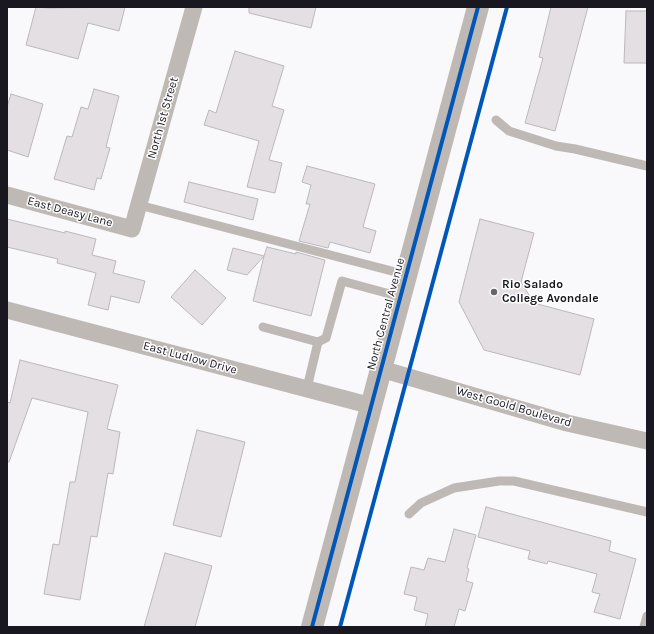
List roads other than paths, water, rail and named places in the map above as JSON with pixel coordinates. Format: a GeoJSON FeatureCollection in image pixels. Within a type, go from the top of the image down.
{"type":"FeatureCollection","features":[{"type":"Feature","properties":{"kind":"street","name":"North 1st Street"},"geometry":{"type":"LineString","coordinates":[[132,228],[194,7]]}},
{"type":"Feature","properties":{"kind":"street","name":"North Central Avenue"},"geometry":{"type":"LineString","coordinates":[[312,627],[478,7]]}},
{"type":"Feature","properties":{"kind":"street","name":"East Deasy Lane"},"geometry":{"type":"LineString","coordinates":[[7,195],[132,228]]}},
{"type":"Feature","properties":{"kind":"street","name":"East Ludlow Drive"},"geometry":{"type":"LineString","coordinates":[[7,310],[372,406]]}},
{"type":"Feature","properties":{"kind":"street","name":"West Goold Boulevard"},"geometry":{"type":"LineString","coordinates":[[381,369],[567,423],[647,441]]}},
{"type":"Feature","properties":{"kind":"lane"},"geometry":{"type":"LineString","coordinates":[[496,120],[509,131],[556,146],[575,148],[647,166]]}},
{"type":"Feature","properties":{"kind":"lane"},"geometry":{"type":"LineString","coordinates":[[139,205],[407,275]]}},
{"type":"Feature","properties":{"kind":"lane"},"geometry":{"type":"LineString","coordinates":[[263,327],[318,342],[326,338],[342,281],[401,297]]}},
{"type":"Feature","properties":{"kind":"lane"},"geometry":{"type":"LineString","coordinates":[[307,388],[318,342]]}},
{"type":"Feature","properties":{"kind":"lane"},"geometry":{"type":"LineString","coordinates":[[409,514],[421,503],[454,488],[506,481],[514,481],[647,512]]}},
{"type":"Feature","properties":{"kind":"lane"},"geometry":{"type":"LineString","coordinates":[[644,627],[647,616]]}},
{"type":"Feature","properties":{"kind":"place","name":"Rio Salado College Avondale"},"geometry":{"type":"Point","coordinates":[494,292]}}]}
